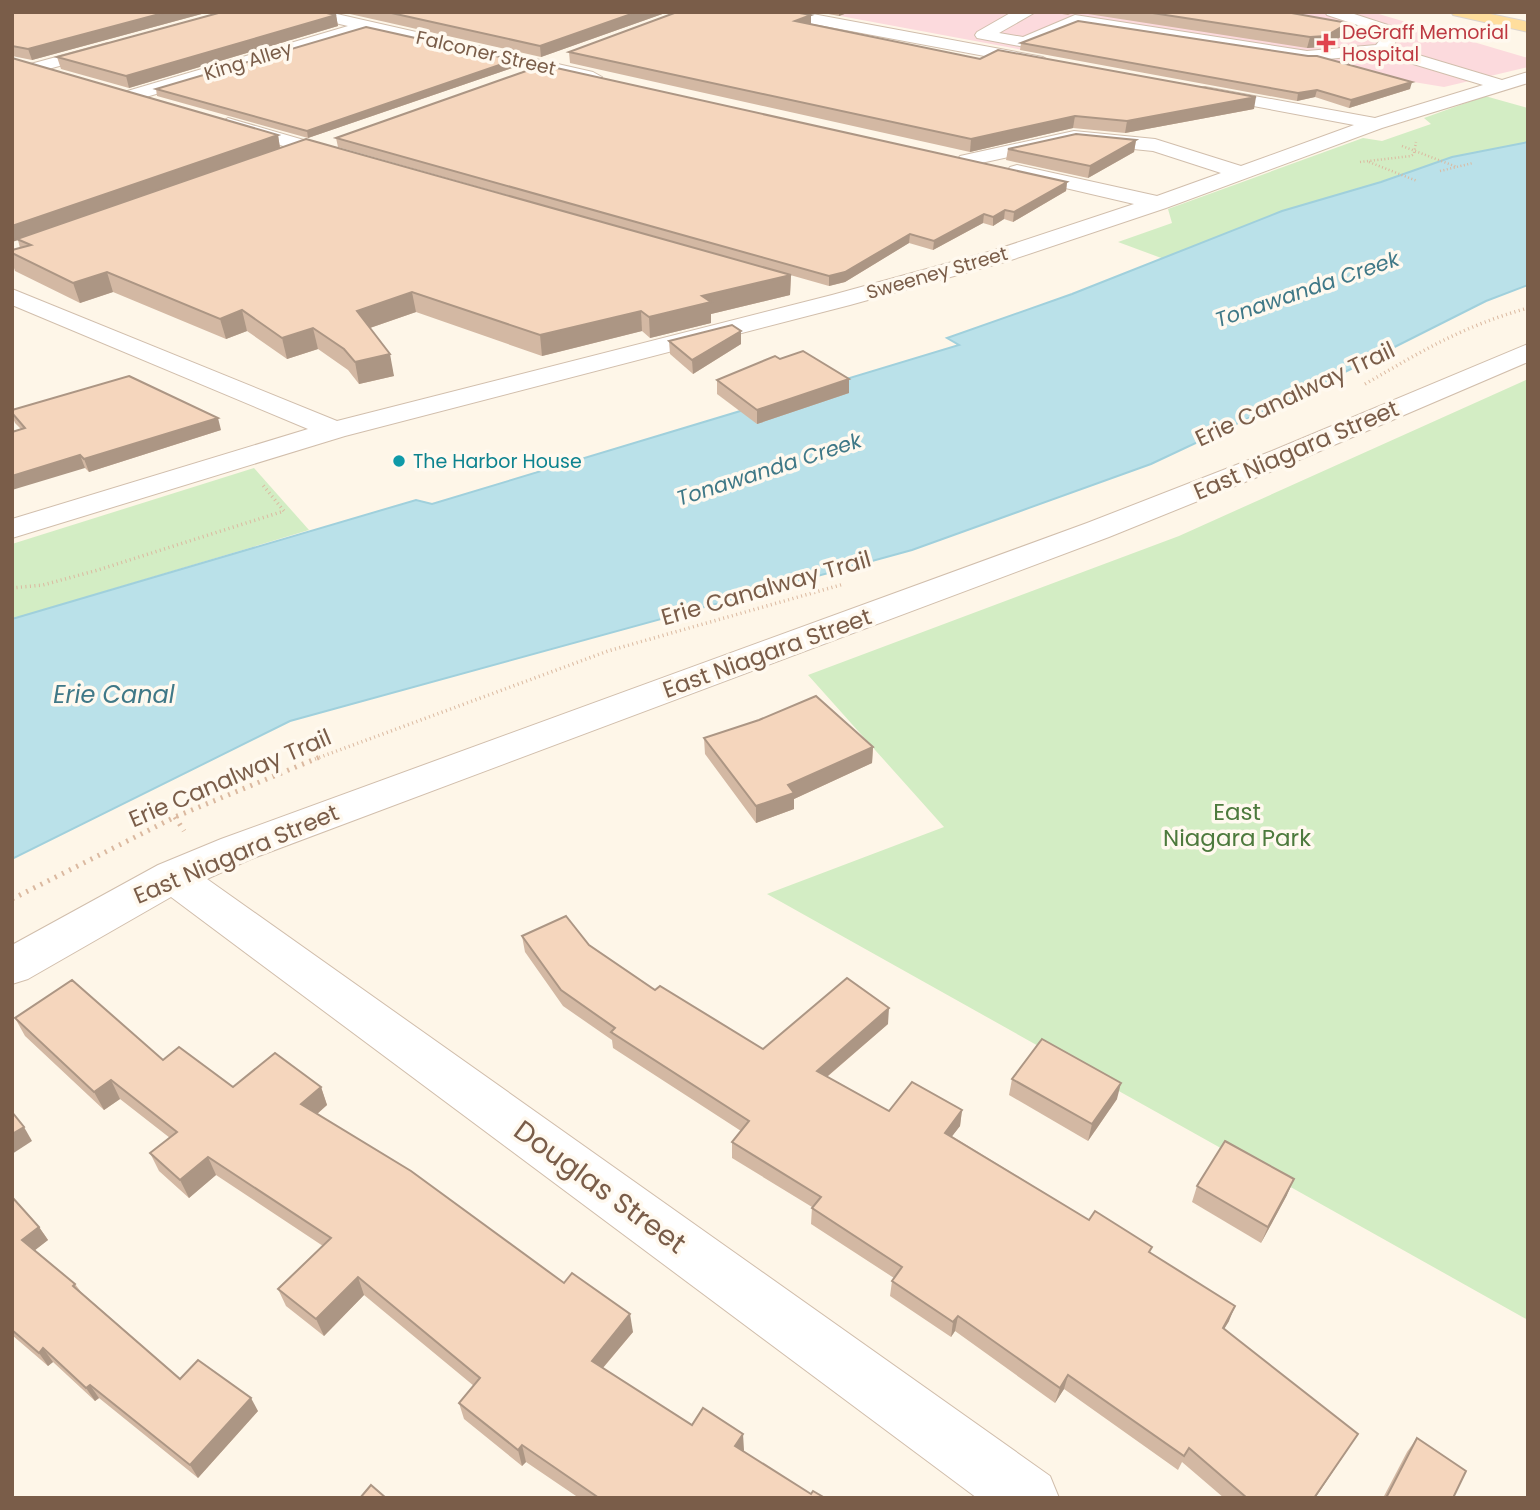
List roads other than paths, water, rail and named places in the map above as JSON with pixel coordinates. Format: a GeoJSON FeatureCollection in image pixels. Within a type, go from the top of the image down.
{"type":"FeatureCollection","features":[{"type":"Feature","properties":{"kind":"main road"},"geometry":{"type":"LineString","coordinates":[[1458,12],[1528,27]]}},
{"type":"Feature","properties":{"kind":"main road"},"geometry":{"type":"LineString","coordinates":[[1520,12],[1528,14]]}},
{"type":"Feature","properties":{"kind":"street","name":"Falconer Street"},"geometry":{"type":"LineString","coordinates":[[306,12],[609,81]]}},
{"type":"Feature","properties":{"kind":"street"},"geometry":{"type":"LineString","coordinates":[[776,12],[1065,66]]}},
{"type":"Feature","properties":{"kind":"street"},"geometry":{"type":"LineString","coordinates":[[832,23],[859,12],[903,20]]}},
{"type":"Feature","properties":{"kind":"street"},"geometry":{"type":"LineString","coordinates":[[1018,12],[1026,13],[983,35],[1025,42],[1075,20],[1307,56],[1381,49],[1498,85]]}},
{"type":"Feature","properties":{"kind":"street"},"geometry":{"type":"LineString","coordinates":[[1332,12],[1394,32],[1381,49]]}},
{"type":"Feature","properties":{"kind":"street","name":"King Alley"},"geometry":{"type":"LineString","coordinates":[[130,96],[366,26]]}},
{"type":"Feature","properties":{"kind":"street"},"geometry":{"type":"LineString","coordinates":[[918,39],[941,28]]}},
{"type":"Feature","properties":{"kind":"street"},"geometry":{"type":"LineString","coordinates":[[12,74],[123,44]]}},
{"type":"Feature","properties":{"kind":"street"},"geometry":{"type":"LineString","coordinates":[[504,80],[580,52]]}},
{"type":"Feature","properties":{"kind":"street"},"geometry":{"type":"LineString","coordinates":[[12,62],[69,79]]}},
{"type":"Feature","properties":{"kind":"street","name":"Sweeney Street"},"geometry":{"type":"LineString","coordinates":[[12,529],[335,430],[841,300],[1000,256],[1158,203],[1376,124],[1528,77]]}},
{"type":"Feature","properties":{"kind":"street"},"geometry":{"type":"LineString","coordinates":[[106,89],[168,107]]}},
{"type":"Feature","properties":{"kind":"street"},"geometry":{"type":"LineString","coordinates":[[1186,89],[1376,124]]}},
{"type":"Feature","properties":{"kind":"street"},"geometry":{"type":"LineString","coordinates":[[207,118],[363,163]]}},
{"type":"Feature","properties":{"kind":"street"},"geometry":{"type":"LineString","coordinates":[[1158,203],[961,159],[1074,137],[1155,145],[1242,173]]}},
{"type":"Feature","properties":{"kind":"street"},"geometry":{"type":"LineString","coordinates":[[284,157],[336,139]]}},
{"type":"Feature","properties":{"kind":"street"},"geometry":{"type":"LineString","coordinates":[[1057,180],[1127,142]]}},
{"type":"Feature","properties":{"kind":"street"},"geometry":{"type":"LineString","coordinates":[[798,288],[841,300]]}},
{"type":"Feature","properties":{"kind":"street"},"geometry":{"type":"LineString","coordinates":[[12,296],[335,430]]}},
{"type":"Feature","properties":{"kind":"street","name":"East Niagara Street"},"geometry":{"type":"LineString","coordinates":[[12,967],[113,906],[236,849],[1141,514],[1528,352]]}},
{"type":"Feature","properties":{"kind":"street","name":"Douglas Street"},"geometry":{"type":"LineString","coordinates":[[173,876],[1028,1498]]}},
{"type":"Feature","properties":{"kind":"water","name":"Erie Canal"},"geometry":{"type":"Polygon","coordinates":[[[1528,142],[1528,285],[1486,301],[1321,384],[1151,464],[912,550],[290,721],[12,859],[12,619],[416,500],[432,504],[959,345],[947,338],[1072,294],[1282,211],[1381,182],[1452,157],[1528,142]]]}},
{"type":"Feature","properties":{"kind":"place","name":"DeGraff Memorial Hospital"},"geometry":{"type":"Point","coordinates":[1326,43]}},
{"type":"Feature","properties":{"kind":"place","name":"The Harbor House"},"geometry":{"type":"Point","coordinates":[399,461]}},
{"type":"Feature","properties":{"kind":"water label","name":"Tonawanda Creek"},"geometry":{"type":"Point","coordinates":[1307,289]}},
{"type":"Feature","properties":{"kind":"water label","name":"Tonawanda Creek"},"geometry":{"type":"Point","coordinates":[769,469]}},
{"type":"Feature","properties":{"kind":"park label","name":"East Niagara Park"},"geometry":{"type":"Point","coordinates":[1237,825]}}]}
